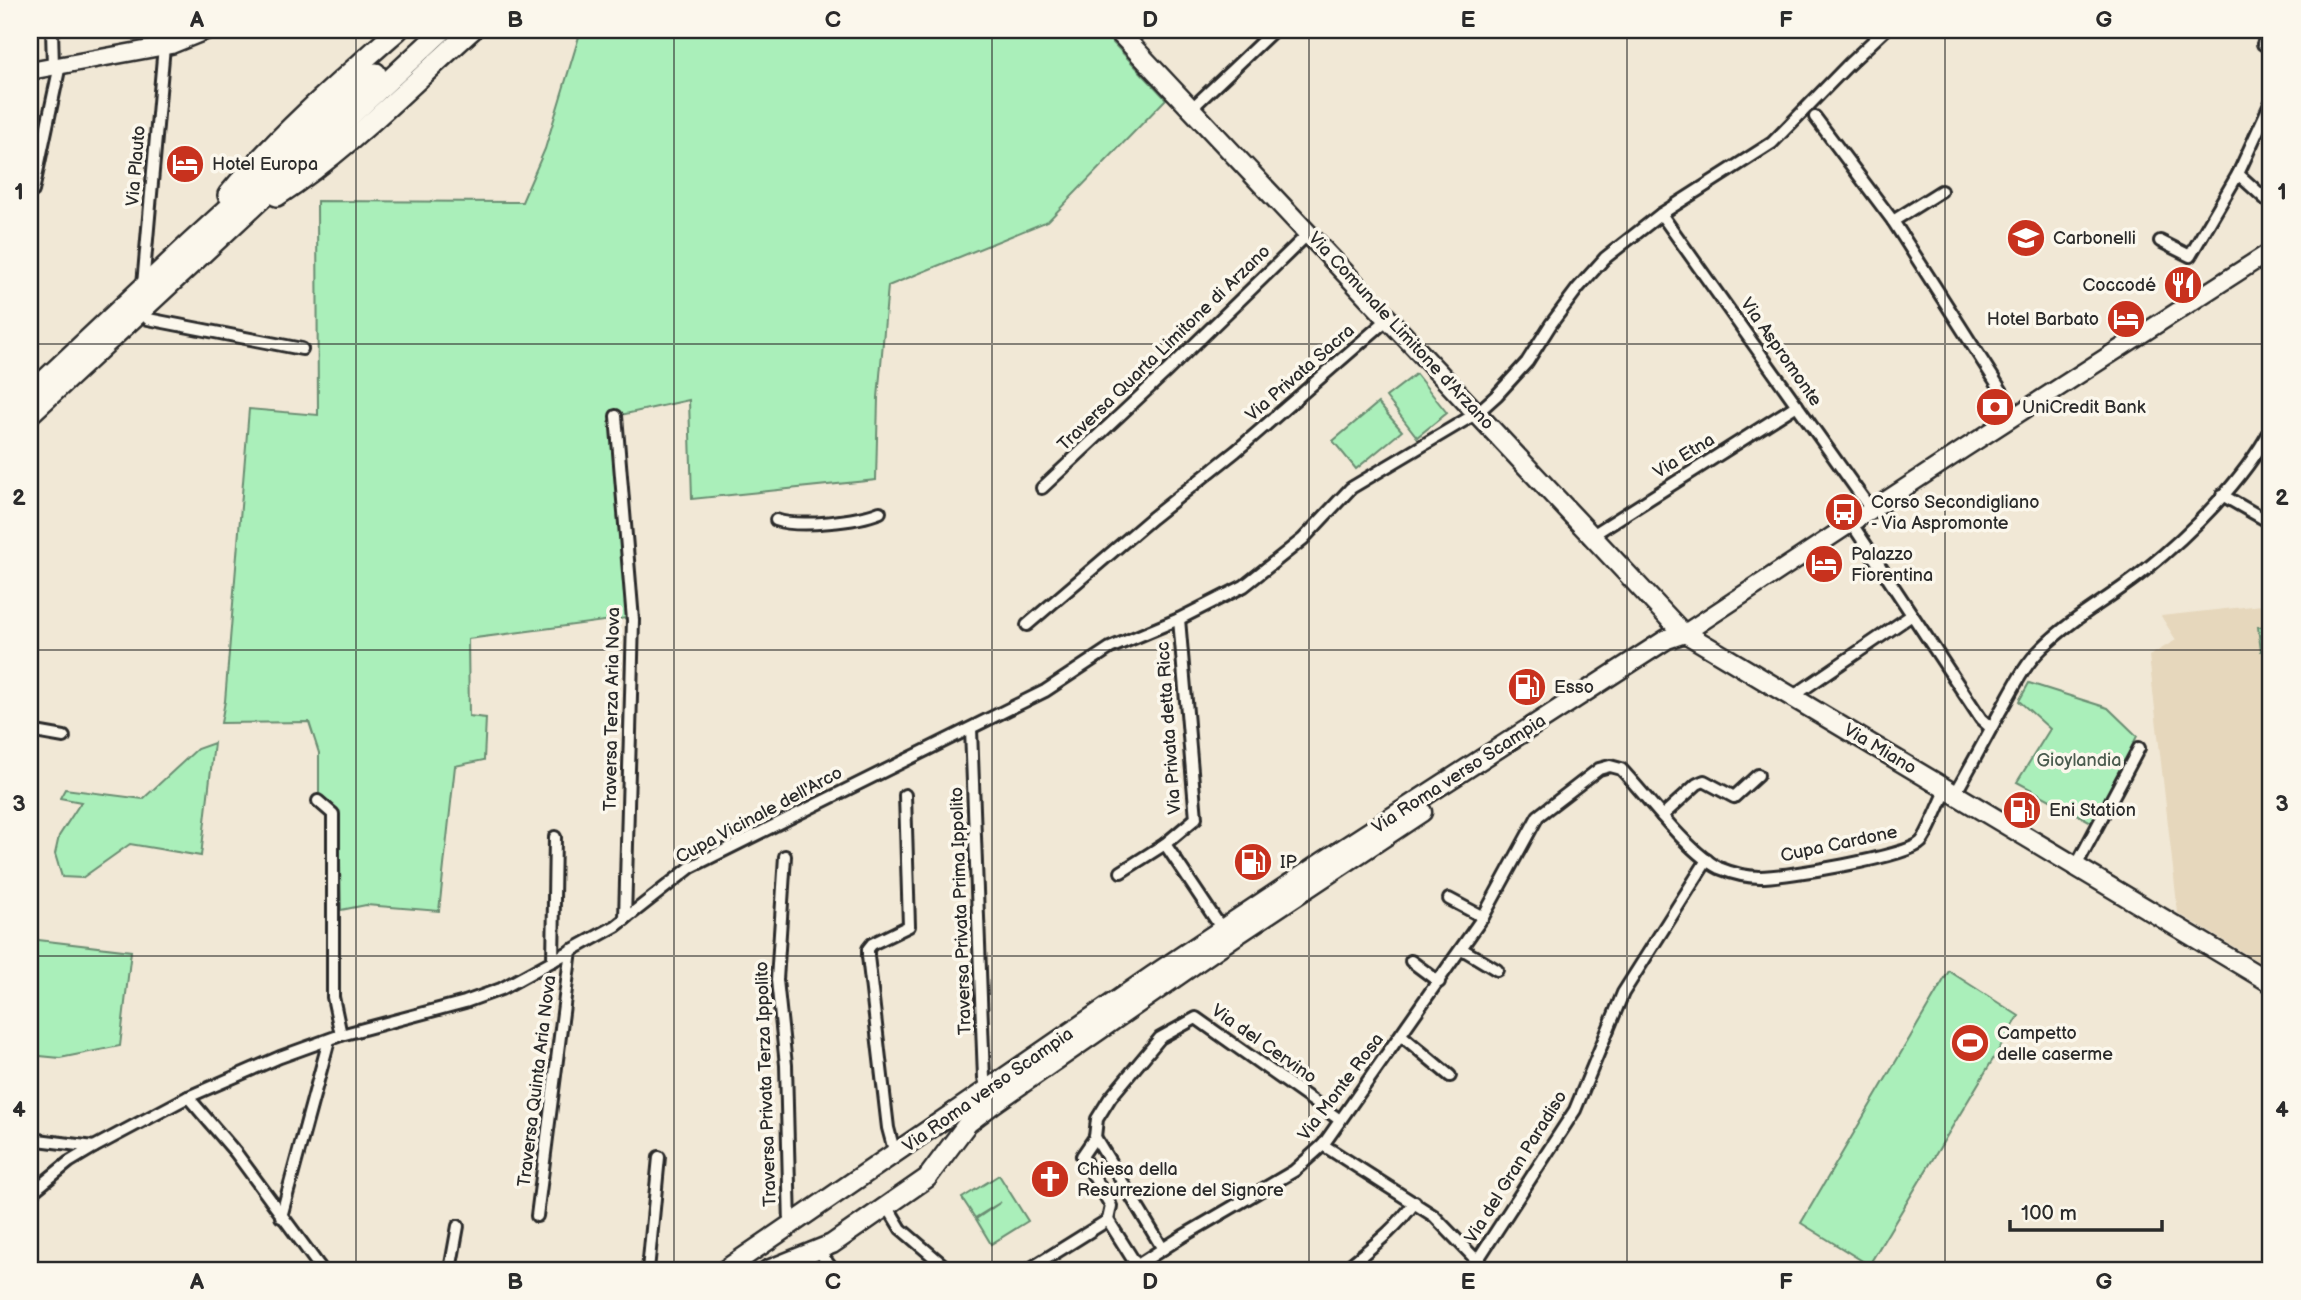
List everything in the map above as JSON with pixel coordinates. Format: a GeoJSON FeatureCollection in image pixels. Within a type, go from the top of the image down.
{"type":"FeatureCollection","features":[{"type":"Feature","properties":{"kind":"highway"},"geometry":{"type":"LineString","coordinates":[[30,394],[188,245],[255,163],[323,96],[423,30]]}},
{"type":"Feature","properties":{"kind":"highway"},"geometry":{"type":"LineString","coordinates":[[30,414],[224,232],[408,42],[443,30]]}},
{"type":"Feature","properties":{"kind":"highway"},"geometry":{"type":"LineString","coordinates":[[224,232],[334,155],[393,105],[472,30]]}},
{"type":"Feature","properties":{"kind":"main road"},"geometry":{"type":"LineString","coordinates":[[30,71],[208,30]]}},
{"type":"Feature","properties":{"kind":"main road","name":"Via Comunale Limitone d'Arzano"},"geometry":{"type":"LineString","coordinates":[[1117,30],[1685,633]]}},
{"type":"Feature","properties":{"kind":"main road"},"geometry":{"type":"LineString","coordinates":[[1685,633],[2265,255]]}},
{"type":"Feature","properties":{"kind":"main road","name":"Via Miano"},"geometry":{"type":"LineString","coordinates":[[1685,633],[2271,983]]}},
{"type":"Feature","properties":{"kind":"main road","name":"Via Roma verso Scampia"},"geometry":{"type":"LineString","coordinates":[[768,1270],[832,1244],[926,1178],[968,1123],[1226,932],[1468,782],[1668,650],[1685,633]]}},
{"type":"Feature","properties":{"kind":"main road","name":"Via Roma verso Scampia"},"geometry":{"type":"LineString","coordinates":[[725,1270],[1385,822],[1667,639],[1685,633]]}},
{"type":"Feature","properties":{"kind":"main road"},"geometry":{"type":"LineString","coordinates":[[914,1140],[936,1143],[941,1160]]}},
{"type":"Feature","properties":{"kind":"main road"},"geometry":{"type":"LineString","coordinates":[[789,1262],[781,1250],[781,1242],[790,1226]]}},
{"type":"Feature","properties":{"kind":"street"},"geometry":{"type":"LineString","coordinates":[[33,191],[57,66],[52,30]]}},
{"type":"Feature","properties":{"kind":"street"},"geometry":{"type":"LineString","coordinates":[[1191,109],[1275,30]]}},
{"type":"Feature","properties":{"kind":"street","name":"Cupa Vicinale dell'Arco"},"geometry":{"type":"LineString","coordinates":[[30,1194],[69,1162],[188,1097],[280,1057],[341,1035],[465,1002],[501,989],[625,919],[691,867],[1045,691],[1110,648],[1179,619],[1244,586],[1303,539],[1351,488],[1478,413],[1527,362],[1578,288],[1605,258],[1661,214],[1772,143],[1857,55],[1885,30]]}},
{"type":"Feature","properties":{"kind":"street","name":"Via Plauto"},"geometry":{"type":"LineString","coordinates":[[143,288],[168,40]]}},
{"type":"Feature","properties":{"kind":"street"},"geometry":{"type":"LineString","coordinates":[[2161,241],[2190,256],[2238,174],[2271,102]]}},
{"type":"Feature","properties":{"kind":"street"},"geometry":{"type":"LineString","coordinates":[[1815,117],[1894,221],[2017,415]]}},
{"type":"Feature","properties":{"kind":"street"},"geometry":{"type":"LineString","coordinates":[[2238,174],[2271,204]]}},
{"type":"Feature","properties":{"kind":"street"},"geometry":{"type":"LineString","coordinates":[[1894,221],[1941,191]]}},
{"type":"Feature","properties":{"kind":"street","name":"Via Aspromonte"},"geometry":{"type":"LineString","coordinates":[[1661,214],[1872,511]]}},
{"type":"Feature","properties":{"kind":"street","name":"Traversa Quarta Limitone di Arzano"},"geometry":{"type":"LineString","coordinates":[[1042,488],[1309,233]]}},
{"type":"Feature","properties":{"kind":"street"},"geometry":{"type":"LineString","coordinates":[[2265,255],[2271,274]]}},
{"type":"Feature","properties":{"kind":"street","name":"Via Privata Sacra"},"geometry":{"type":"LineString","coordinates":[[1027,625],[1390,318]]}},
{"type":"Feature","properties":{"kind":"street"},"geometry":{"type":"LineString","coordinates":[[148,319],[302,349]]}},
{"type":"Feature","properties":{"kind":"street","name":"Via Etna"},"geometry":{"type":"LineString","coordinates":[[1591,536],[1797,405]]}},
{"type":"Feature","properties":{"kind":"street","name":"Traversa Terza Aria Nova"},"geometry":{"type":"LineString","coordinates":[[616,416],[634,620],[625,919]]}},
{"type":"Feature","properties":{"kind":"street","name":"Cupa Cardone"},"geometry":{"type":"LineString","coordinates":[[1707,860],[1717,867],[1743,876],[1761,877],[1900,852],[1921,842],[1992,728],[2028,664],[2041,648],[2075,620],[2143,573],[2190,531],[2252,459],[2271,429]]}},
{"type":"Feature","properties":{"kind":"street"},"geometry":{"type":"LineString","coordinates":[[2222,495],[2271,523]]}},
{"type":"Feature","properties":{"kind":"street"},"geometry":{"type":"LineString","coordinates":[[776,520],[810,523],[858,519],[880,512]]}},
{"type":"Feature","properties":{"kind":"street"},"geometry":{"type":"LineString","coordinates":[[1852,524],[1981,719],[1992,728]]}},
{"type":"Feature","properties":{"kind":"street"},"geometry":{"type":"LineString","coordinates":[[1792,697],[1912,615]]}},
{"type":"Feature","properties":{"kind":"street","name":"Via Privata detta Ricc"},"geometry":{"type":"LineString","coordinates":[[1165,844],[1196,818],[1179,619]]}},
{"type":"Feature","properties":{"kind":"street","name":"Traversa Privata Prima Ippolito"},"geometry":{"type":"LineString","coordinates":[[971,729],[984,1078],[987,1091]]}},
{"type":"Feature","properties":{"kind":"street"},"geometry":{"type":"LineString","coordinates":[[30,731],[64,737]]}},
{"type":"Feature","properties":{"kind":"street"},"geometry":{"type":"LineString","coordinates":[[2076,866],[2140,748]]}},
{"type":"Feature","properties":{"kind":"street","name":"Via Monte Rosa"},"geometry":{"type":"LineString","coordinates":[[1134,1268],[1294,1171],[1322,1145],[1462,949],[1483,917],[1538,816],[1599,769],[1610,766],[1620,769],[1662,816],[1707,860]]}},
{"type":"Feature","properties":{"kind":"street"},"geometry":{"type":"LineString","coordinates":[[1662,816],[1697,784],[1704,781],[1734,797],[1758,775]]}},
{"type":"Feature","properties":{"kind":"street"},"geometry":{"type":"LineString","coordinates":[[895,1154],[888,1128],[868,949],[872,944],[909,926],[905,796]]}},
{"type":"Feature","properties":{"kind":"street"},"geometry":{"type":"LineString","coordinates":[[318,801],[333,814],[333,997],[341,1035]]}},
{"type":"Feature","properties":{"kind":"street"},"geometry":{"type":"LineString","coordinates":[[553,961],[555,837]]}},
{"type":"Feature","properties":{"kind":"street"},"geometry":{"type":"LineString","coordinates":[[1121,872],[1165,844],[1226,932]]}},
{"type":"Feature","properties":{"kind":"street","name":"Traversa Privata Terza Ippolito"},"geometry":{"type":"LineString","coordinates":[[785,856],[777,980],[786,1065],[790,1226]]}},
{"type":"Feature","properties":{"kind":"street","name":"Via del Gran Paradiso"},"geometry":{"type":"LineString","coordinates":[[1474,1266],[1575,1110],[1623,993],[1707,860]]}},
{"type":"Feature","properties":{"kind":"street"},"geometry":{"type":"LineString","coordinates":[[1449,899],[1483,917]]}},
{"type":"Feature","properties":{"kind":"street"},"geometry":{"type":"LineString","coordinates":[[1462,949],[1497,970]]}},
{"type":"Feature","properties":{"kind":"street","name":"Traversa Quinta Aria Nova"},"geometry":{"type":"LineString","coordinates":[[537,1216],[571,950]]}},
{"type":"Feature","properties":{"kind":"street"},"geometry":{"type":"LineString","coordinates":[[1410,961],[1439,982]]}},
{"type":"Feature","properties":{"kind":"street","name":"Via del Cervino"},"geometry":{"type":"LineString","coordinates":[[1095,1137],[1097,1119],[1110,1098],[1160,1038],[1196,1018],[1340,1120]]}},
{"type":"Feature","properties":{"kind":"street","name":"Via Monte Rosa"},"geometry":{"type":"LineString","coordinates":[[1401,1035],[1450,1076]]}},
{"type":"Feature","properties":{"kind":"street"},"geometry":{"type":"LineString","coordinates":[[281,1217],[329,1040]]}},
{"type":"Feature","properties":{"kind":"street"},"geometry":{"type":"LineString","coordinates":[[188,1097],[236,1153],[322,1270]]}},
{"type":"Feature","properties":{"kind":"street"},"geometry":{"type":"LineString","coordinates":[[1134,1268],[1108,1220],[1111,1206],[1082,1156],[1095,1137],[1163,1249]]}},
{"type":"Feature","properties":{"kind":"street"},"geometry":{"type":"LineString","coordinates":[[30,1139],[94,1147]]}},
{"type":"Feature","properties":{"kind":"street"},"geometry":{"type":"LineString","coordinates":[[1322,1145],[1434,1216],[1474,1266],[1486,1270]]}},
{"type":"Feature","properties":{"kind":"street"},"geometry":{"type":"LineString","coordinates":[[648,1270],[659,1157]]}},
{"type":"Feature","properties":{"kind":"street"},"geometry":{"type":"LineString","coordinates":[[1344,1270],[1389,1231],[1415,1202]]}},
{"type":"Feature","properties":{"kind":"street"},"geometry":{"type":"LineString","coordinates":[[887,1206],[901,1229],[949,1270]]}},
{"type":"Feature","properties":{"kind":"street"},"geometry":{"type":"LineString","coordinates":[[1028,1270],[1108,1220]]}},
{"type":"Feature","properties":{"kind":"street"},"geometry":{"type":"LineString","coordinates":[[450,1270],[458,1226]]}},
{"type":"Feature","properties":{"kind":"street"},"geometry":{"type":"LineString","coordinates":[[818,1250],[832,1270]]}},
{"type":"Feature","properties":{"kind":"shaded area"},"geometry":{"type":"Polygon","coordinates":[[[2271,604],[2271,969],[2178,913],[2149,656],[2176,640],[2161,616],[2271,604]]]}},
{"type":"Feature","properties":{"kind":"green space"},"geometry":{"type":"Polygon","coordinates":[[[581,30],[1101,30],[1166,99],[1048,221],[888,286],[878,398],[876,480],[692,499],[689,400],[616,416],[627,618],[468,639],[469,716],[486,718],[484,760],[455,766],[439,911],[366,905],[341,910],[339,813],[319,794],[319,753],[309,722],[221,723],[249,409],[318,415],[317,201],[522,202],[545,149],[581,30]]]}},
{"type":"Feature","properties":{"kind":"green space"},"geometry":{"type":"Polygon","coordinates":[[[1416,374],[1447,413],[1417,437],[1386,397],[1416,374]]]}},
{"type":"Feature","properties":{"kind":"green space"},"geometry":{"type":"Polygon","coordinates":[[[1378,403],[1402,431],[1356,469],[1333,441],[1378,403]]]}},
{"type":"Feature","properties":{"kind":"green space"},"geometry":{"type":"Polygon","coordinates":[[[2271,626],[2271,650],[2261,651],[2258,627],[2271,626]]]}},
{"type":"Feature","properties":{"kind":"green space","name":"Gioylandia"},"geometry":{"type":"Polygon","coordinates":[[[2029,683],[2108,708],[2137,736],[2095,824],[2017,782],[2050,729],[2019,701],[2029,683]]]}},
{"type":"Feature","properties":{"kind":"green space"},"geometry":{"type":"Polygon","coordinates":[[[214,743],[201,856],[130,844],[82,878],[62,877],[55,854],[59,836],[81,802],[60,798],[65,789],[143,799],[197,749],[214,743]]]}},
{"type":"Feature","properties":{"kind":"green space"},"geometry":{"type":"Polygon","coordinates":[[[30,939],[131,951],[120,1046],[60,1058],[30,1055],[30,939]]]}},
{"type":"Feature","properties":{"kind":"green space"},"geometry":{"type":"Polygon","coordinates":[[[1949,971],[2019,1016],[1869,1265],[1801,1223],[1949,971]]]}},
{"type":"Feature","properties":{"kind":"green space"},"geometry":{"type":"Polygon","coordinates":[[[999,1175],[1028,1221],[991,1244],[976,1219],[1001,1202],[975,1218],[962,1198],[999,1175]]]}},
{"type":"Feature","properties":{"kind":"place","name":"Hotel Europa"},"geometry":{"type":"Point","coordinates":[185,164]}},
{"type":"Feature","properties":{"kind":"place","name":"Carbonelli"},"geometry":{"type":"Point","coordinates":[2026,238]}},
{"type":"Feature","properties":{"kind":"place","name":"Coccodé"},"geometry":{"type":"Point","coordinates":[2183,285]}},
{"type":"Feature","properties":{"kind":"place","name":"Hotel Barbato"},"geometry":{"type":"Point","coordinates":[2126,319]}},
{"type":"Feature","properties":{"kind":"place","name":"UniCredit Bank"},"geometry":{"type":"Point","coordinates":[1995,407]}},
{"type":"Feature","properties":{"kind":"place","name":"Corso Secondigliano - Via Aspromonte"},"geometry":{"type":"Point","coordinates":[1844,512]}},
{"type":"Feature","properties":{"kind":"place","name":"Palazzo Fiorentina"},"geometry":{"type":"Point","coordinates":[1824,564]}},
{"type":"Feature","properties":{"kind":"place","name":"Esso"},"geometry":{"type":"Point","coordinates":[1527,687]}},
{"type":"Feature","properties":{"kind":"place","name":"Eni Station"},"geometry":{"type":"Point","coordinates":[2022,810]}},
{"type":"Feature","properties":{"kind":"place","name":"IP"},"geometry":{"type":"Point","coordinates":[1253,862]}},
{"type":"Feature","properties":{"kind":"place","name":"Campetto delle caserme"},"geometry":{"type":"Point","coordinates":[1970,1043]}},
{"type":"Feature","properties":{"kind":"place","name":"Chiesa della Resurrezione del Signore"},"geometry":{"type":"Point","coordinates":[1050,1179]}}]}
